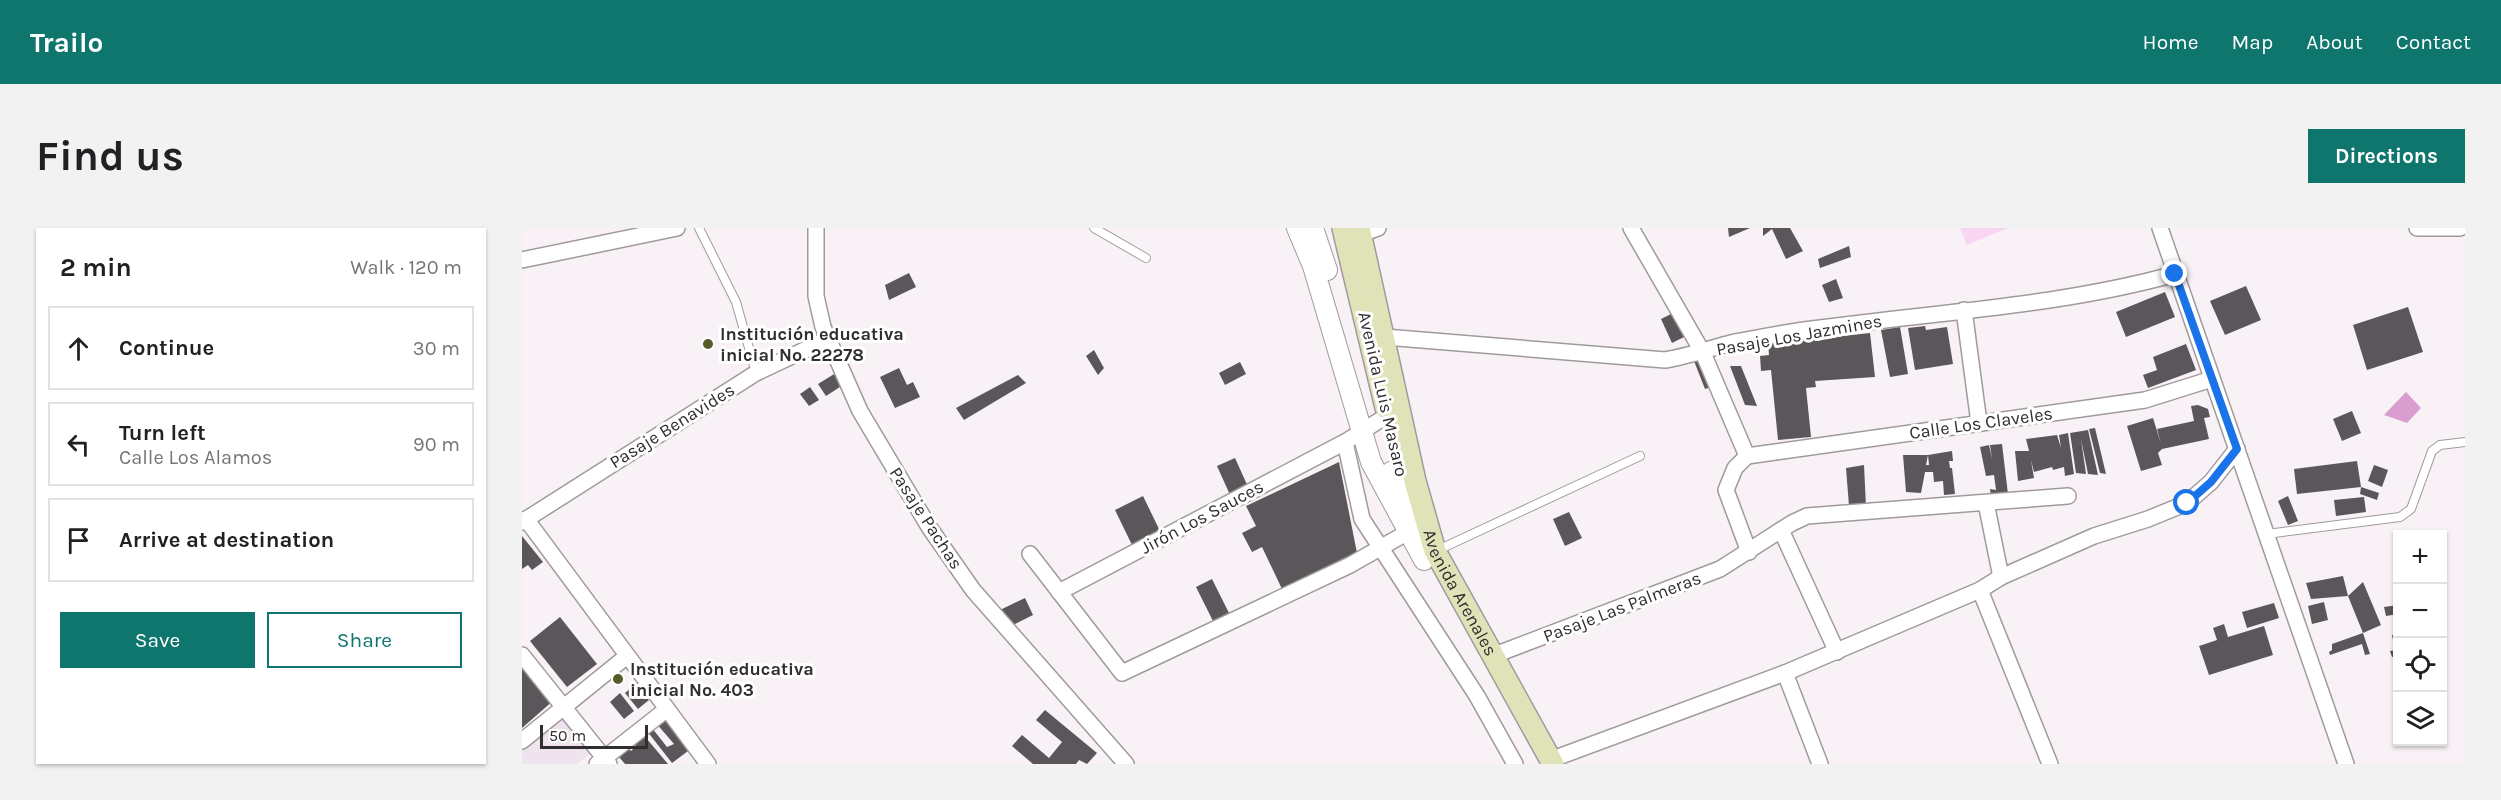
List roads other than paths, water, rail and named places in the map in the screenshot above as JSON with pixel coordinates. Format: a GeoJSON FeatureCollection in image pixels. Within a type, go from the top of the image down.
{"type":"FeatureCollection","features":[{"type":"Feature","properties":{"kind":"main road","name":"Avenida Luis Masaro"},"geometry":{"type":"LineString","coordinates":[[1360,229],[1380,419],[1413,524],[1429,555]]}},
{"type":"Feature","properties":{"kind":"main road","name":"Avenida Luis Masaro"},"geometry":{"type":"LineString","coordinates":[[1360,229],[1385,337],[1380,419]]}},
{"type":"Feature","properties":{"kind":"main road","name":"Avenida Arenales"},"geometry":{"type":"LineString","coordinates":[[1380,419],[1416,481],[1429,555],[1492,656],[1547,762]]}},
{"type":"Feature","properties":{"kind":"main road"},"geometry":{"type":"LineString","coordinates":[[1429,555],[1547,762]]}},
{"type":"Feature","properties":{"kind":"street"},"geometry":{"type":"LineString","coordinates":[[522,260],[677,228]]}},
{"type":"Feature","properties":{"kind":"street","name":"Pasaje Pachas"},"geometry":{"type":"LineString","coordinates":[[816,228],[816,296],[828,339],[860,411],[928,527],[973,590],[1126,764]]}},
{"type":"Feature","properties":{"kind":"street","name":"Avenida Arenales"},"geometry":{"type":"LineString","coordinates":[[1297,228],[1380,419],[1371,462],[1413,524]]}},
{"type":"Feature","properties":{"kind":"street"},"geometry":{"type":"LineString","coordinates":[[1313,228],[1329,277],[1348,354],[1380,419]]}},
{"type":"Feature","properties":{"kind":"street"},"geometry":{"type":"LineString","coordinates":[[1631,228],[1703,352],[1747,456],[1735,468],[1726,490],[1749,552]]}},
{"type":"Feature","properties":{"kind":"street"},"geometry":{"type":"LineString","coordinates":[[2160,228],[2346,764]]}},
{"type":"Feature","properties":{"kind":"street"},"geometry":{"type":"LineString","coordinates":[[2417,228],[2460,228]]}},
{"type":"Feature","properties":{"kind":"street","name":"Pasaje Los Jazmines"},"geometry":{"type":"LineString","coordinates":[[1385,337],[1665,360],[1733,343],[1817,328],[2053,298],[2175,274]]}},
{"type":"Feature","properties":{"kind":"street"},"geometry":{"type":"LineString","coordinates":[[1964,310],[1979,423]]}},
{"type":"Feature","properties":{"kind":"street","name":"Pasaje Benavides"},"geometry":{"type":"LineString","coordinates":[[524,520],[756,373],[828,339]]}},
{"type":"Feature","properties":{"kind":"street","name":"Calle Los Claveles"},"geometry":{"type":"LineString","coordinates":[[1747,456],[2145,399],[2212,379]]}},
{"type":"Feature","properties":{"kind":"street","name":"Jirón Los Sauces"},"geometry":{"type":"LineString","coordinates":[[1059,592],[1345,442],[1380,419]]}},
{"type":"Feature","properties":{"kind":"street"},"geometry":{"type":"LineString","coordinates":[[1345,442],[1362,519],[1477,696],[1515,764]]}},
{"type":"Feature","properties":{"kind":"street"},"geometry":{"type":"LineString","coordinates":[[1547,762],[1837,652],[2115,528],[2148,519],[2187,503],[2211,482],[2237,449]]}},
{"type":"Feature","properties":{"kind":"street","name":"Pasaje Las Palmeras"},"geometry":{"type":"LineString","coordinates":[[1492,656],[1720,569],[1807,516],[2068,496]]}},
{"type":"Feature","properties":{"kind":"street"},"geometry":{"type":"LineString","coordinates":[[1986,503],[2001,577]]}},
{"type":"Feature","properties":{"kind":"street"},"geometry":{"type":"LineString","coordinates":[[524,520],[708,764]]}},
{"type":"Feature","properties":{"kind":"street"},"geometry":{"type":"LineString","coordinates":[[1030,554],[1122,673],[1380,548],[1413,524]]}},
{"type":"Feature","properties":{"kind":"street"},"geometry":{"type":"LineString","coordinates":[[1781,530],[1837,652]]}},
{"type":"Feature","properties":{"kind":"street"},"geometry":{"type":"LineString","coordinates":[[1980,590],[2050,764]]}},
{"type":"Feature","properties":{"kind":"street"},"geometry":{"type":"LineString","coordinates":[[522,656],[565,705],[604,762],[667,709]]}},
{"type":"Feature","properties":{"kind":"street"},"geometry":{"type":"LineString","coordinates":[[522,741],[627,656]]}},
{"type":"Feature","properties":{"kind":"street"},"geometry":{"type":"LineString","coordinates":[[1785,673],[1820,764]]}},
{"type":"Feature","properties":{"kind":"lane"},"geometry":{"type":"LineString","coordinates":[[699,228],[736,302],[756,373]]}},
{"type":"Feature","properties":{"kind":"lane"},"geometry":{"type":"LineString","coordinates":[[1094,228],[1146,258]]}},
{"type":"Feature","properties":{"kind":"lane"},"geometry":{"type":"LineString","coordinates":[[2267,534],[2400,517],[2410,509],[2432,451],[2440,445],[2465,442]]}},
{"type":"Feature","properties":{"kind":"lane"},"geometry":{"type":"LineString","coordinates":[[1429,555],[1640,456]]}},
{"type":"Feature","properties":{"kind":"place","name":"Institución educativa inicial No. 22278"},"geometry":{"type":"Point","coordinates":[708,344]}},
{"type":"Feature","properties":{"kind":"place","name":"Institución educativa inicial No. 403"},"geometry":{"type":"Point","coordinates":[618,679]}}]}
